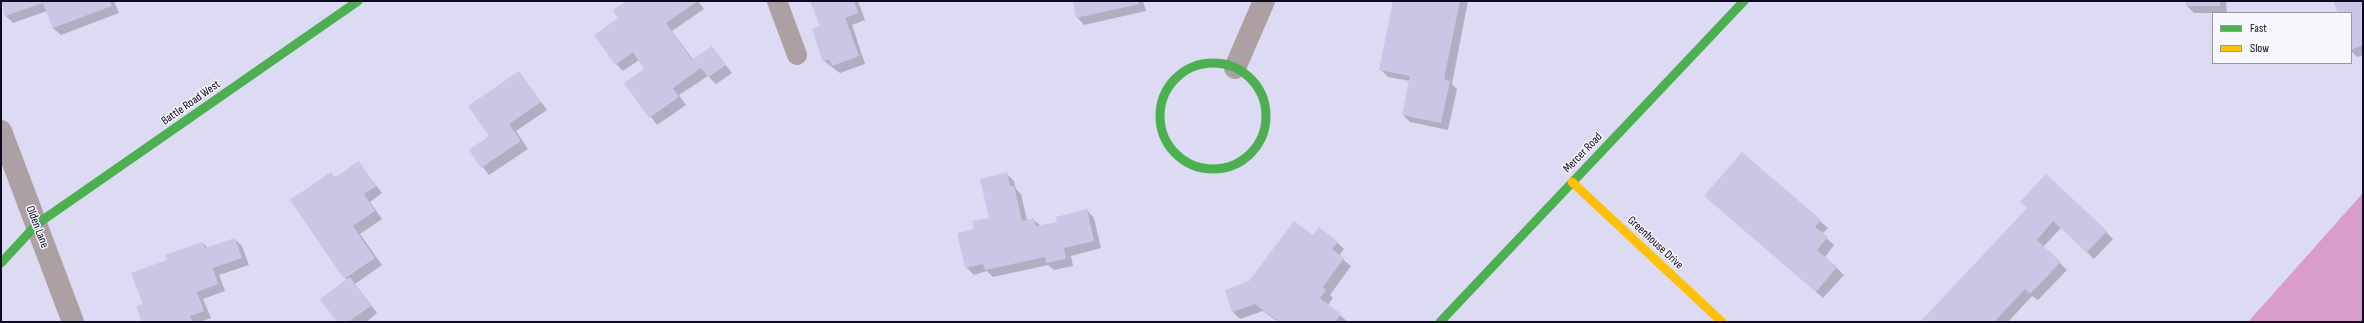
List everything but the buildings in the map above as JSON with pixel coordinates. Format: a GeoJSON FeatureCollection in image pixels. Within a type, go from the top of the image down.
{"type":"FeatureCollection","features":[{"type":"Feature","properties":{"kind":"street","name":"Battle Road West"},"geometry":{"type":"LineString","coordinates":[[1,263],[37,224],[358,1]]}},
{"type":"Feature","properties":{"kind":"street"},"geometry":{"type":"LineString","coordinates":[[1235,68],[1264,1]]}},
{"type":"Feature","properties":{"kind":"street","name":"Mercer Road"},"geometry":{"type":"LineString","coordinates":[[1440,322],[1744,1]]}},
{"type":"Feature","properties":{"kind":"street"},"geometry":{"type":"LineString","coordinates":[[1218,63],[1235,68],[1250,78],[1260,92],[1265,109],[1265,121],[1258,144],[1246,157],[1231,166],[1214,169],[1196,166],[1180,158],[1169,145],[1161,130],[1160,113],[1163,96],[1173,82],[1185,71],[1202,64],[1218,63]]}},
{"type":"Feature","properties":{"kind":"street","name":"Olden Lane"},"geometry":{"type":"LineString","coordinates":[[1,131],[73,322]]}},
{"type":"Feature","properties":{"kind":"street","name":"Greenhouse Drive"},"geometry":{"type":"LineString","coordinates":[[1572,182],[1722,322]]}},
{"type":"Feature","properties":{"kind":"lane"},"geometry":{"type":"LineString","coordinates":[[777,1],[796,55]]}},
{"type":"Feature","properties":{"kind":"shaded area"},"geometry":{"type":"Polygon","coordinates":[[[2363,193],[2363,322],[2248,322],[2363,193]]]}},
{"type":"Feature","properties":{"kind":"traffic: fast"},"geometry":{"type":"LineString","coordinates":[[1,263],[37,224],[358,1]]}},
{"type":"Feature","properties":{"kind":"traffic: fast"},"geometry":{"type":"LineString","coordinates":[[1440,322],[1744,1]]}},
{"type":"Feature","properties":{"kind":"traffic: fast"},"geometry":{"type":"LineString","coordinates":[[1213,63],[1233,67],[1250,79],[1262,96],[1266,116],[1262,136],[1250,153],[1233,165],[1213,169],[1193,165],[1176,153],[1164,136],[1160,116],[1164,96],[1176,79],[1193,67],[1213,63]]}},
{"type":"Feature","properties":{"kind":"traffic: slow"},"geometry":{"type":"LineString","coordinates":[[1572,182],[1722,322]]}}]}
